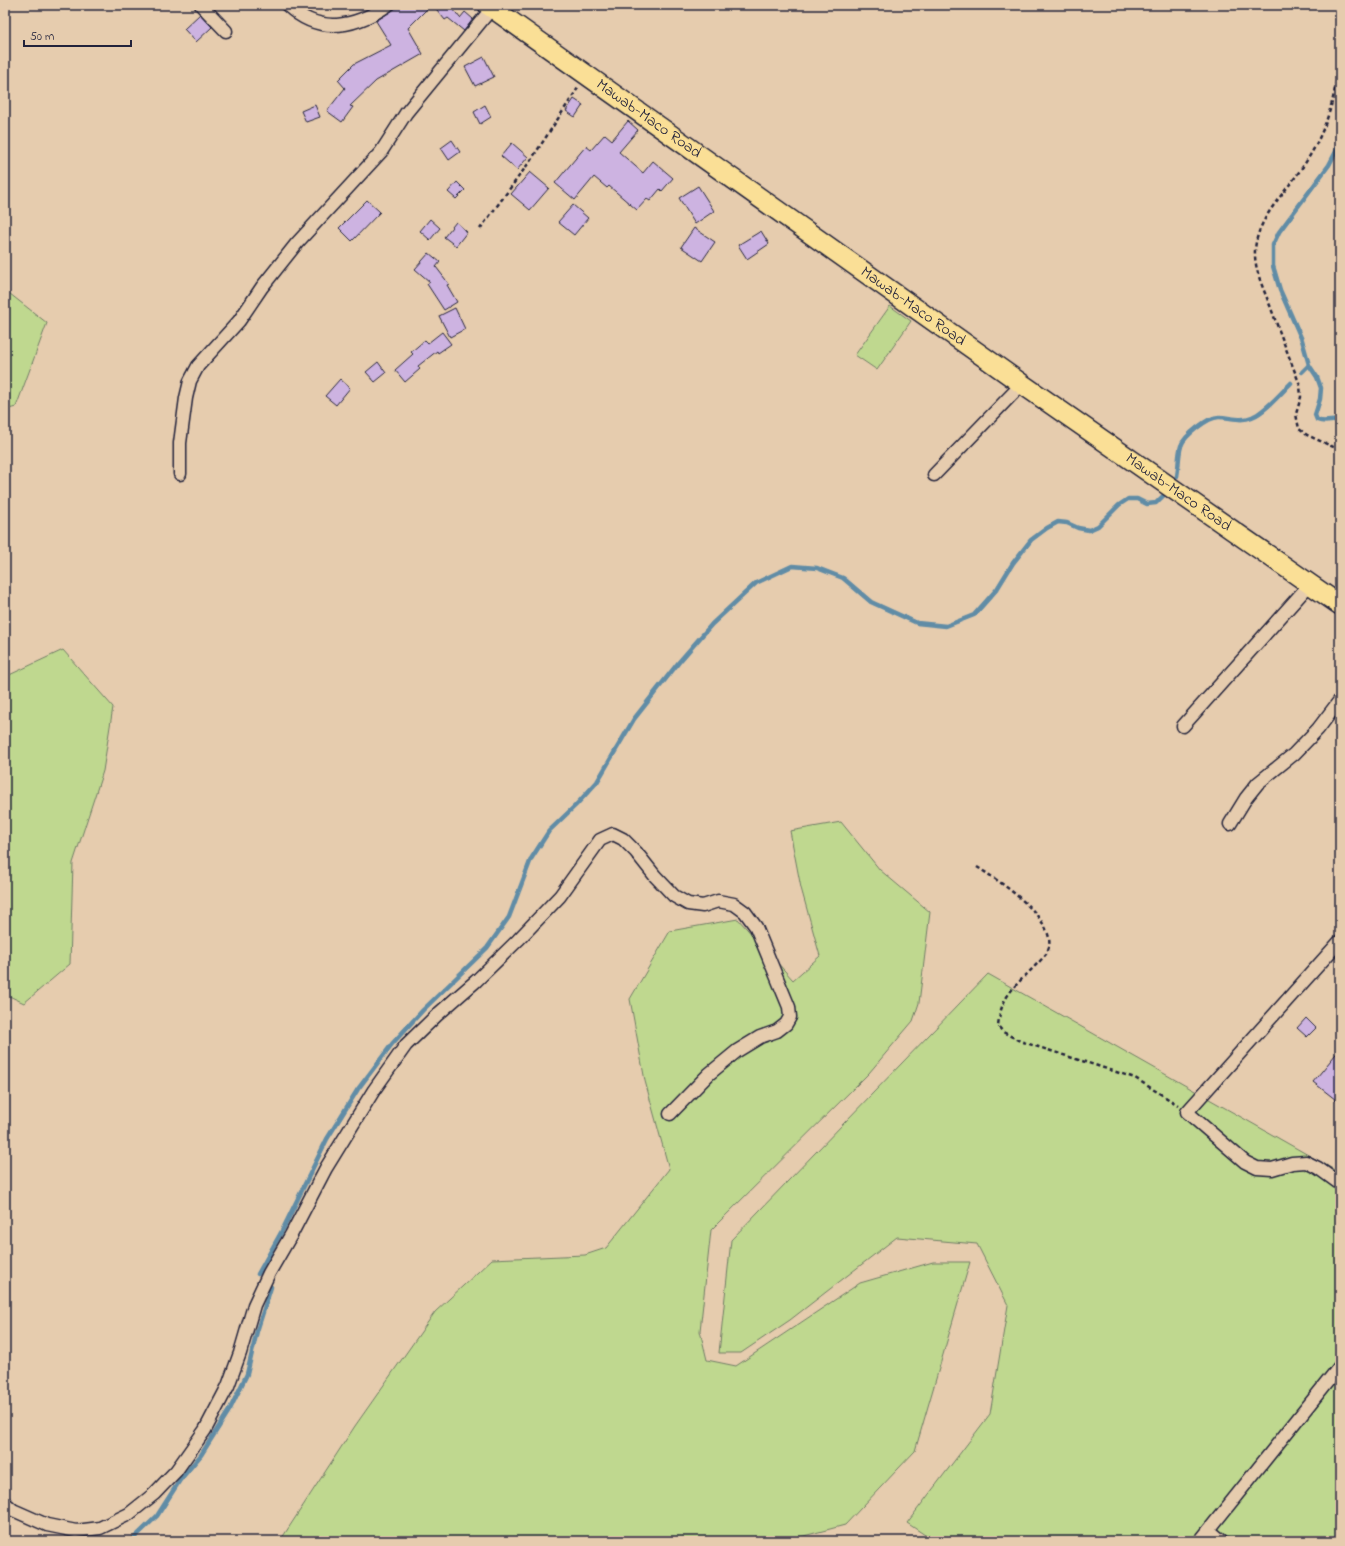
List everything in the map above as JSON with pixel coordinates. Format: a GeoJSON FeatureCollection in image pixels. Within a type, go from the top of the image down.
{"type":"FeatureCollection","features":[{"type":"Feature","properties":{"kind":"main road","name":"Mawab-Maco Road"},"geometry":{"type":"LineString","coordinates":[[490,7],[1022,384],[1340,605]]}},
{"type":"Feature","properties":{"kind":"street"},"geometry":{"type":"LineString","coordinates":[[201,5],[226,31]]}},
{"type":"Feature","properties":{"kind":"street"},"geometry":{"type":"LineString","coordinates":[[287,5],[309,20],[330,25],[351,23],[372,15],[388,5]]}},
{"type":"Feature","properties":{"kind":"street"},"geometry":{"type":"LineString","coordinates":[[180,474],[180,443],[186,398],[190,381],[198,366],[239,321],[262,287],[297,243],[381,152],[406,113],[490,7]]}},
{"type":"Feature","properties":{"kind":"street"},"geometry":{"type":"LineString","coordinates":[[934,475],[1022,384]]}},
{"type":"Feature","properties":{"kind":"street"},"geometry":{"type":"LineString","coordinates":[[1183,726],[1310,584]]}},
{"type":"Feature","properties":{"kind":"street"},"geometry":{"type":"LineString","coordinates":[[1230,824],[1246,798],[1258,783],[1294,754],[1318,729],[1340,700]]}},
{"type":"Feature","properties":{"kind":"street"},"geometry":{"type":"LineString","coordinates":[[5,1503],[13,1510],[47,1525],[76,1531],[100,1528],[129,1514],[154,1494],[176,1471],[205,1430],[228,1386],[240,1353],[254,1305],[269,1273],[291,1235],[326,1168],[374,1090],[406,1045],[436,1015],[476,981],[518,940],[560,896],[600,840],[612,834],[623,839],[674,896],[688,904],[703,906],[718,901],[734,904],[745,912],[756,928],[789,1006],[790,1017],[786,1024],[777,1031],[760,1037],[737,1051],[709,1074],[670,1114]]}},
{"type":"Feature","properties":{"kind":"street"},"geometry":{"type":"LineString","coordinates":[[1340,940],[1187,1112],[1245,1162],[1257,1168],[1272,1169],[1292,1163],[1306,1162],[1318,1168],[1340,1184]]}},
{"type":"Feature","properties":{"kind":"street"},"geometry":{"type":"LineString","coordinates":[[1200,1541],[1340,1366]]}},
{"type":"Feature","properties":{"kind":"street"},"geometry":{"type":"LineString","coordinates":[[1209,1530],[1222,1541]]}},
{"type":"Feature","properties":{"kind":"path"},"geometry":{"type":"LineString","coordinates":[[1335,5],[1339,25],[1339,64],[1335,98],[1320,137],[1300,171],[1272,209],[1260,229],[1255,250],[1258,274],[1300,385],[1300,397],[1296,414],[1299,428],[1307,435],[1340,450]]}},
{"type":"Feature","properties":{"kind":"path"},"geometry":{"type":"LineString","coordinates":[[480,229],[531,160],[586,74]]}},
{"type":"Feature","properties":{"kind":"path"},"geometry":{"type":"LineString","coordinates":[[978,867],[1017,895],[1040,919],[1047,931],[1049,946],[1046,954],[1013,987],[1003,1003],[998,1026],[1003,1032],[1020,1041],[1135,1078],[1171,1099],[1187,1112]]}},
{"type":"Feature","properties":{"kind":"green space"},"geometry":{"type":"Polygon","coordinates":[[[5,290],[47,323],[16,407],[5,410],[5,290]]]}},
{"type":"Feature","properties":{"kind":"green space"},"geometry":{"type":"Polygon","coordinates":[[[890,306],[911,321],[877,370],[855,355],[890,306]]]}},
{"type":"Feature","properties":{"kind":"green space"},"geometry":{"type":"Polygon","coordinates":[[[63,650],[113,707],[103,771],[73,863],[70,964],[24,1003],[5,994],[5,677],[63,650]]]}},
{"type":"Feature","properties":{"kind":"green space"},"geometry":{"type":"Polygon","coordinates":[[[841,822],[880,870],[930,912],[919,1003],[913,1021],[869,1073],[711,1230],[700,1331],[707,1360],[736,1366],[860,1283],[933,1262],[970,1262],[915,1451],[845,1525],[785,1541],[280,1541],[355,1426],[435,1312],[492,1259],[585,1255],[606,1248],[669,1169],[645,1081],[630,999],[670,931],[738,919],[793,980],[820,956],[801,888],[790,831],[841,822]]]}},
{"type":"Feature","properties":{"kind":"green space"},"geometry":{"type":"Polygon","coordinates":[[[988,974],[1340,1173],[1340,1541],[934,1541],[907,1523],[990,1414],[1008,1305],[977,1244],[897,1237],[790,1320],[741,1353],[719,1353],[731,1240],[988,974]]]}},
{"type":"Feature","properties":{"kind":"building"},"geometry":{"type":"Polygon","coordinates":[[[401,5],[431,5],[408,28],[423,54],[376,81],[350,106],[353,107],[342,122],[327,111],[345,88],[338,80],[354,64],[391,45],[376,21],[401,5]]]}},
{"type":"Feature","properties":{"kind":"building"},"geometry":{"type":"Polygon","coordinates":[[[433,5],[450,5],[460,18],[465,12],[473,19],[464,31],[448,18],[445,20],[433,5]]]}},
{"type":"Feature","properties":{"kind":"building"},"geometry":{"type":"Polygon","coordinates":[[[200,14],[212,27],[196,42],[184,29],[200,14]]]}},
{"type":"Feature","properties":{"kind":"building"},"geometry":{"type":"Polygon","coordinates":[[[484,57],[494,77],[475,86],[465,67],[484,57]]]}},
{"type":"Feature","properties":{"kind":"building"},"geometry":{"type":"Polygon","coordinates":[[[574,99],[583,105],[575,117],[566,111],[574,99]]]}},
{"type":"Feature","properties":{"kind":"building"},"geometry":{"type":"Polygon","coordinates":[[[315,105],[320,117],[306,122],[301,111],[315,105]]]}},
{"type":"Feature","properties":{"kind":"building"},"geometry":{"type":"Polygon","coordinates":[[[485,105],[491,117],[480,124],[474,112],[485,105]]]}},
{"type":"Feature","properties":{"kind":"building"},"geometry":{"type":"Polygon","coordinates":[[[628,121],[638,130],[619,152],[643,173],[653,161],[673,178],[662,191],[660,189],[650,201],[647,199],[637,210],[609,186],[607,188],[594,177],[575,200],[555,183],[586,146],[591,150],[605,134],[612,140],[628,121]]]}},
{"type":"Feature","properties":{"kind":"building"},"geometry":{"type":"Polygon","coordinates":[[[452,140],[460,152],[449,160],[441,148],[452,140]]]}},
{"type":"Feature","properties":{"kind":"building"},"geometry":{"type":"Polygon","coordinates":[[[512,143],[528,157],[517,170],[501,156],[512,143]]]}},
{"type":"Feature","properties":{"kind":"building"},"geometry":{"type":"Polygon","coordinates":[[[530,172],[549,188],[530,210],[511,194],[530,172]]]}},
{"type":"Feature","properties":{"kind":"building"},"geometry":{"type":"Polygon","coordinates":[[[457,182],[465,190],[456,199],[448,192],[457,182]]]}},
{"type":"Feature","properties":{"kind":"building"},"geometry":{"type":"Polygon","coordinates":[[[698,186],[714,211],[695,224],[679,198],[698,186]]]}},
{"type":"Feature","properties":{"kind":"building"},"geometry":{"type":"Polygon","coordinates":[[[367,200],[380,212],[352,241],[339,228],[367,200]]]}},
{"type":"Feature","properties":{"kind":"building"},"geometry":{"type":"Polygon","coordinates":[[[573,205],[588,218],[574,235],[558,222],[573,205]]]}},
{"type":"Feature","properties":{"kind":"building"},"geometry":{"type":"Polygon","coordinates":[[[430,219],[440,228],[430,240],[420,231],[430,219]]]}},
{"type":"Feature","properties":{"kind":"building"},"geometry":{"type":"Polygon","coordinates":[[[456,222],[467,232],[456,246],[444,237],[456,222]]]}},
{"type":"Feature","properties":{"kind":"building"},"geometry":{"type":"Polygon","coordinates":[[[694,228],[715,242],[702,261],[681,247],[694,228]]]}},
{"type":"Feature","properties":{"kind":"building"},"geometry":{"type":"Polygon","coordinates":[[[761,231],[769,244],[747,259],[738,245],[761,231]]]}},
{"type":"Feature","properties":{"kind":"building"},"geometry":{"type":"Polygon","coordinates":[[[429,253],[440,262],[436,267],[449,284],[447,285],[457,302],[444,310],[427,284],[430,282],[415,269],[429,253]]]}},
{"type":"Feature","properties":{"kind":"building"},"geometry":{"type":"Polygon","coordinates":[[[455,308],[465,329],[450,337],[439,316],[455,308]]]}},
{"type":"Feature","properties":{"kind":"building"},"geometry":{"type":"Polygon","coordinates":[[[442,332],[451,344],[438,353],[437,351],[418,366],[420,369],[405,382],[395,370],[413,354],[411,352],[425,340],[428,343],[442,332]]]}},
{"type":"Feature","properties":{"kind":"building"},"geometry":{"type":"Polygon","coordinates":[[[378,362],[386,373],[375,382],[366,372],[378,362]]]}},
{"type":"Feature","properties":{"kind":"building"},"geometry":{"type":"Polygon","coordinates":[[[340,379],[350,388],[336,405],[325,396],[340,379]]]}},
{"type":"Feature","properties":{"kind":"building"},"geometry":{"type":"Polygon","coordinates":[[[1306,1018],[1316,1028],[1307,1037],[1297,1028],[1306,1018]]]}},
{"type":"Feature","properties":{"kind":"building"},"geometry":{"type":"Polygon","coordinates":[[[1340,1049],[1340,1103],[1313,1082],[1340,1049]]]}},
{"type":"Feature","properties":{"kind":"waterway"},"geometry":{"type":"LineString","coordinates":[[1340,144],[1329,165],[1279,232],[1273,245],[1273,266],[1280,290],[1302,340],[1309,365],[1317,377],[1321,388],[1320,399],[1315,415],[1317,420],[1321,421],[1340,421]]}},
{"type":"Feature","properties":{"kind":"waterway"},"geometry":{"type":"LineString","coordinates":[[1302,372],[1309,365]]}},
{"type":"Feature","properties":{"kind":"waterway"},"geometry":{"type":"LineString","coordinates":[[1177,476],[1181,446],[1191,432],[1214,418],[1244,419],[1257,415],[1278,397],[1291,383]]}},
{"type":"Feature","properties":{"kind":"waterway"},"geometry":{"type":"LineString","coordinates":[[258,1274],[283,1229],[327,1139],[358,1089],[392,1044],[423,1010],[487,948],[509,917],[531,859],[549,831],[597,782],[634,719],[679,662],[712,624],[756,583],[792,566],[817,568],[843,578],[871,602],[917,623],[946,626],[974,615],[997,589],[1013,563],[1031,540],[1047,528],[1058,522],[1067,523],[1078,528],[1089,530],[1098,526],[1119,505],[1128,499],[1137,499],[1147,504],[1156,503],[1163,496]]}},
{"type":"Feature","properties":{"kind":"waterway"},"geometry":{"type":"LineString","coordinates":[[131,1541],[157,1516],[180,1480],[201,1455],[230,1409],[247,1374],[257,1331],[271,1287]]}}]}
